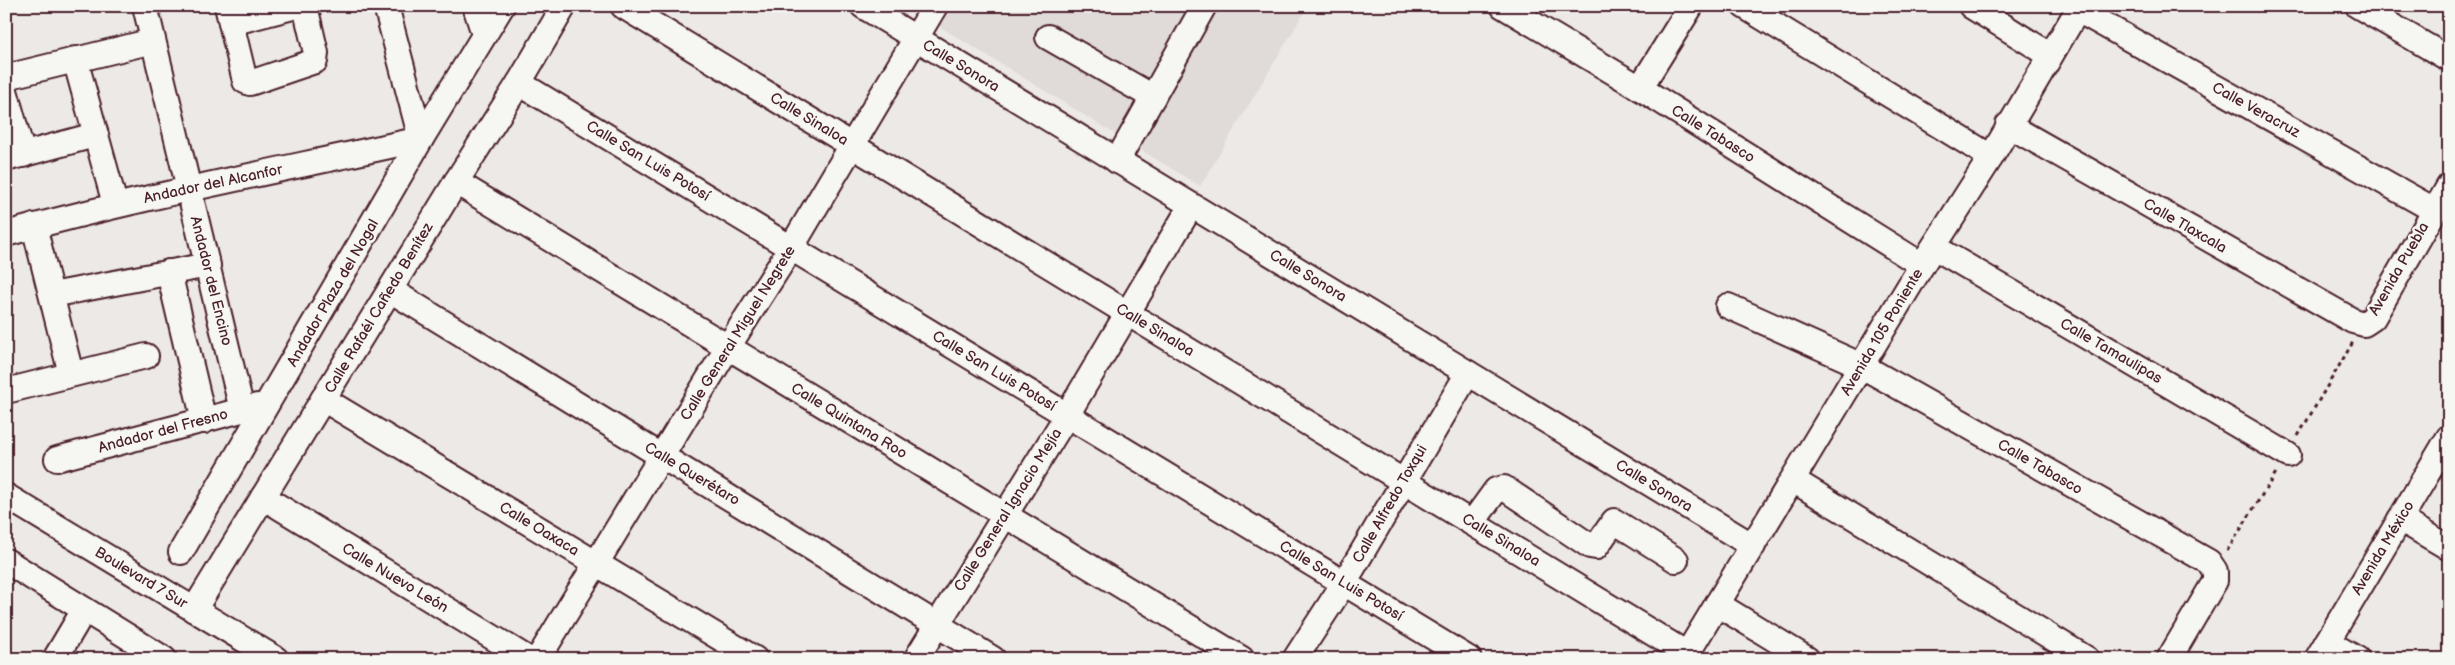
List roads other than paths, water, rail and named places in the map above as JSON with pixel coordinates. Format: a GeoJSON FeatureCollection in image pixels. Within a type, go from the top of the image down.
{"type":"FeatureCollection","features":[{"type":"Feature","properties":{"kind":"street","name":"Andador del Encino"},"geometry":{"type":"LineString","coordinates":[[145,6],[242,410]]}},
{"type":"Feature","properties":{"kind":"street"},"geometry":{"type":"LineString","coordinates":[[297,6],[229,15],[245,81],[250,83],[315,61],[316,53],[305,6]]}},
{"type":"Feature","properties":{"kind":"street"},"geometry":{"type":"LineString","coordinates":[[386,6],[421,140]]}},
{"type":"Feature","properties":{"kind":"street"},"geometry":{"type":"LineString","coordinates":[[475,6],[484,34]]}},
{"type":"Feature","properties":{"kind":"street","name":"Andador Plaza del Nogal"},"geometry":{"type":"LineString","coordinates":[[181,552],[421,140],[502,6]]}},
{"type":"Feature","properties":{"kind":"street","name":"Calle Rafaél Cañedo Benítez"},"geometry":{"type":"LineString","coordinates":[[194,610],[456,182],[519,83],[564,6]]}},
{"type":"Feature","properties":{"kind":"street","name":"Calle Sinaloa"},"geometry":{"type":"LineString","coordinates":[[622,6],[1403,480],[1686,656]]}},
{"type":"Feature","properties":{"kind":"street","name":"Calle Sonora"},"geometry":{"type":"LineString","coordinates":[[863,6],[1753,546]]}},
{"type":"Feature","properties":{"kind":"street","name":"Calle General Miguel Negrete"},"geometry":{"type":"LineString","coordinates":[[538,659],[728,347],[791,248],[935,6]]}},
{"type":"Feature","properties":{"kind":"street"},"geometry":{"type":"LineString","coordinates":[[1117,161],[1204,6]]}},
{"type":"Feature","properties":{"kind":"street","name":"Calle Tabasco"},"geometry":{"type":"LineString","coordinates":[[1503,6],[1928,256]]}},
{"type":"Feature","properties":{"kind":"street"},"geometry":{"type":"LineString","coordinates":[[1640,88],[1691,6]]}},
{"type":"Feature","properties":{"kind":"street"},"geometry":{"type":"LineString","coordinates":[[1744,6],[1991,157]]}},
{"type":"Feature","properties":{"kind":"street"},"geometry":{"type":"LineString","coordinates":[[1971,6],[2050,55]]}},
{"type":"Feature","properties":{"kind":"street"},"geometry":{"type":"LineString","coordinates":[[2358,6],[2449,59]]}},
{"type":"Feature","properties":{"kind":"street","name":"Avenida 105 Poniente"},"geometry":{"type":"LineString","coordinates":[[1686,656],[1928,256],[1991,157],[2008,125],[2079,8]]}},
{"type":"Feature","properties":{"kind":"street","name":"Calle Veracruz"},"geometry":{"type":"LineString","coordinates":[[2079,8],[2434,210]]}},
{"type":"Feature","properties":{"kind":"street"},"geometry":{"type":"LineString","coordinates":[[1048,38],[1153,97]]}},
{"type":"Feature","properties":{"kind":"street"},"geometry":{"type":"LineString","coordinates":[[6,77],[153,41]]}},
{"type":"Feature","properties":{"kind":"street"},"geometry":{"type":"LineString","coordinates":[[75,59],[115,204]]}},
{"type":"Feature","properties":{"kind":"street","name":"Calle San Luis Potosí"},"geometry":{"type":"LineString","coordinates":[[519,83],[1469,659]]}},
{"type":"Feature","properties":{"kind":"street"},"geometry":{"type":"LineString","coordinates":[[6,94],[15,157],[95,135]]}},
{"type":"Feature","properties":{"kind":"street","name":"Calle Tlaxcala"},"geometry":{"type":"LineString","coordinates":[[2008,125],[2353,321],[2364,324]]}},
{"type":"Feature","properties":{"kind":"street","name":"Andador del Alcanfor"},"geometry":{"type":"LineString","coordinates":[[6,234],[115,204],[421,140]]}},
{"type":"Feature","properties":{"kind":"street","name":"Calle Quintana Roo"},"geometry":{"type":"LineString","coordinates":[[456,182],[1242,659]]}},
{"type":"Feature","properties":{"kind":"street","name":"Avenida Puebla"},"geometry":{"type":"LineString","coordinates":[[2364,324],[2373,318],[2449,186]]}},
{"type":"Feature","properties":{"kind":"street","name":"Calle General Ignacio Mejía"},"geometry":{"type":"LineString","coordinates":[[916,659],[1067,415],[1126,312],[1191,206]]}},
{"type":"Feature","properties":{"kind":"street"},"geometry":{"type":"LineString","coordinates":[[34,226],[71,374]]}},
{"type":"Feature","properties":{"kind":"street","name":"Calle Tamaulipas"},"geometry":{"type":"LineString","coordinates":[[1928,256],[2288,455]]}},
{"type":"Feature","properties":{"kind":"street"},"geometry":{"type":"LineString","coordinates":[[52,295],[208,265]]}},
{"type":"Feature","properties":{"kind":"street"},"geometry":{"type":"LineString","coordinates":[[169,272],[204,421]]}},
{"type":"Feature","properties":{"kind":"street","name":"Calle Querétaro"},"geometry":{"type":"LineString","coordinates":[[390,290],[993,659]]}},
{"type":"Feature","properties":{"kind":"street","name":"Calle Tabasco"},"geometry":{"type":"LineString","coordinates":[[1728,306],[1862,366],[2209,562],[2215,570],[2215,581],[2169,659]]}},
{"type":"Feature","properties":{"kind":"street"},"geometry":{"type":"LineString","coordinates":[[6,391],[146,356]]}},
{"type":"Feature","properties":{"kind":"street","name":"Calle Alfredo Toxqui"},"geometry":{"type":"LineString","coordinates":[[1295,659],[1344,583],[1403,480],[1468,374]]}},
{"type":"Feature","properties":{"kind":"street","name":"Calle Oaxaca"},"geometry":{"type":"LineString","coordinates":[[323,399],[755,659]]}},
{"type":"Feature","properties":{"kind":"street","name":"Andador del Fresno"},"geometry":{"type":"LineString","coordinates":[[57,459],[269,403]]}},
{"type":"Feature","properties":{"kind":"street","name":"Avenida México"},"geometry":{"type":"LineString","coordinates":[[2322,650],[2449,437]]}},
{"type":"Feature","properties":{"kind":"street"},"geometry":{"type":"LineString","coordinates":[[1793,480],[2087,659]]}},
{"type":"Feature","properties":{"kind":"street"},"geometry":{"type":"LineString","coordinates":[[1472,523],[1496,490],[1504,488],[1593,547],[1596,547],[1614,521],[1676,560]]}},
{"type":"Feature","properties":{"kind":"street","name":"Boulevard 7 Sur"},"geometry":{"type":"LineString","coordinates":[[6,496],[276,659]]}},
{"type":"Feature","properties":{"kind":"street","name":"Calle Nuevo León"},"geometry":{"type":"LineString","coordinates":[[263,497],[528,659]]}},
{"type":"Feature","properties":{"kind":"street"},"geometry":{"type":"LineString","coordinates":[[2400,519],[2449,548]]}},
{"type":"Feature","properties":{"kind":"street"},"geometry":{"type":"LineString","coordinates":[[6,561],[164,659]]}},
{"type":"Feature","properties":{"kind":"street"},"geometry":{"type":"LineString","coordinates":[[1717,604],[1807,659]]}},
{"type":"Feature","properties":{"kind":"street"},"geometry":{"type":"LineString","coordinates":[[55,659],[84,610]]}},
{"type":"Feature","properties":{"kind":"street"},"geometry":{"type":"LineString","coordinates":[[2322,650],[2357,659]]}}]}
